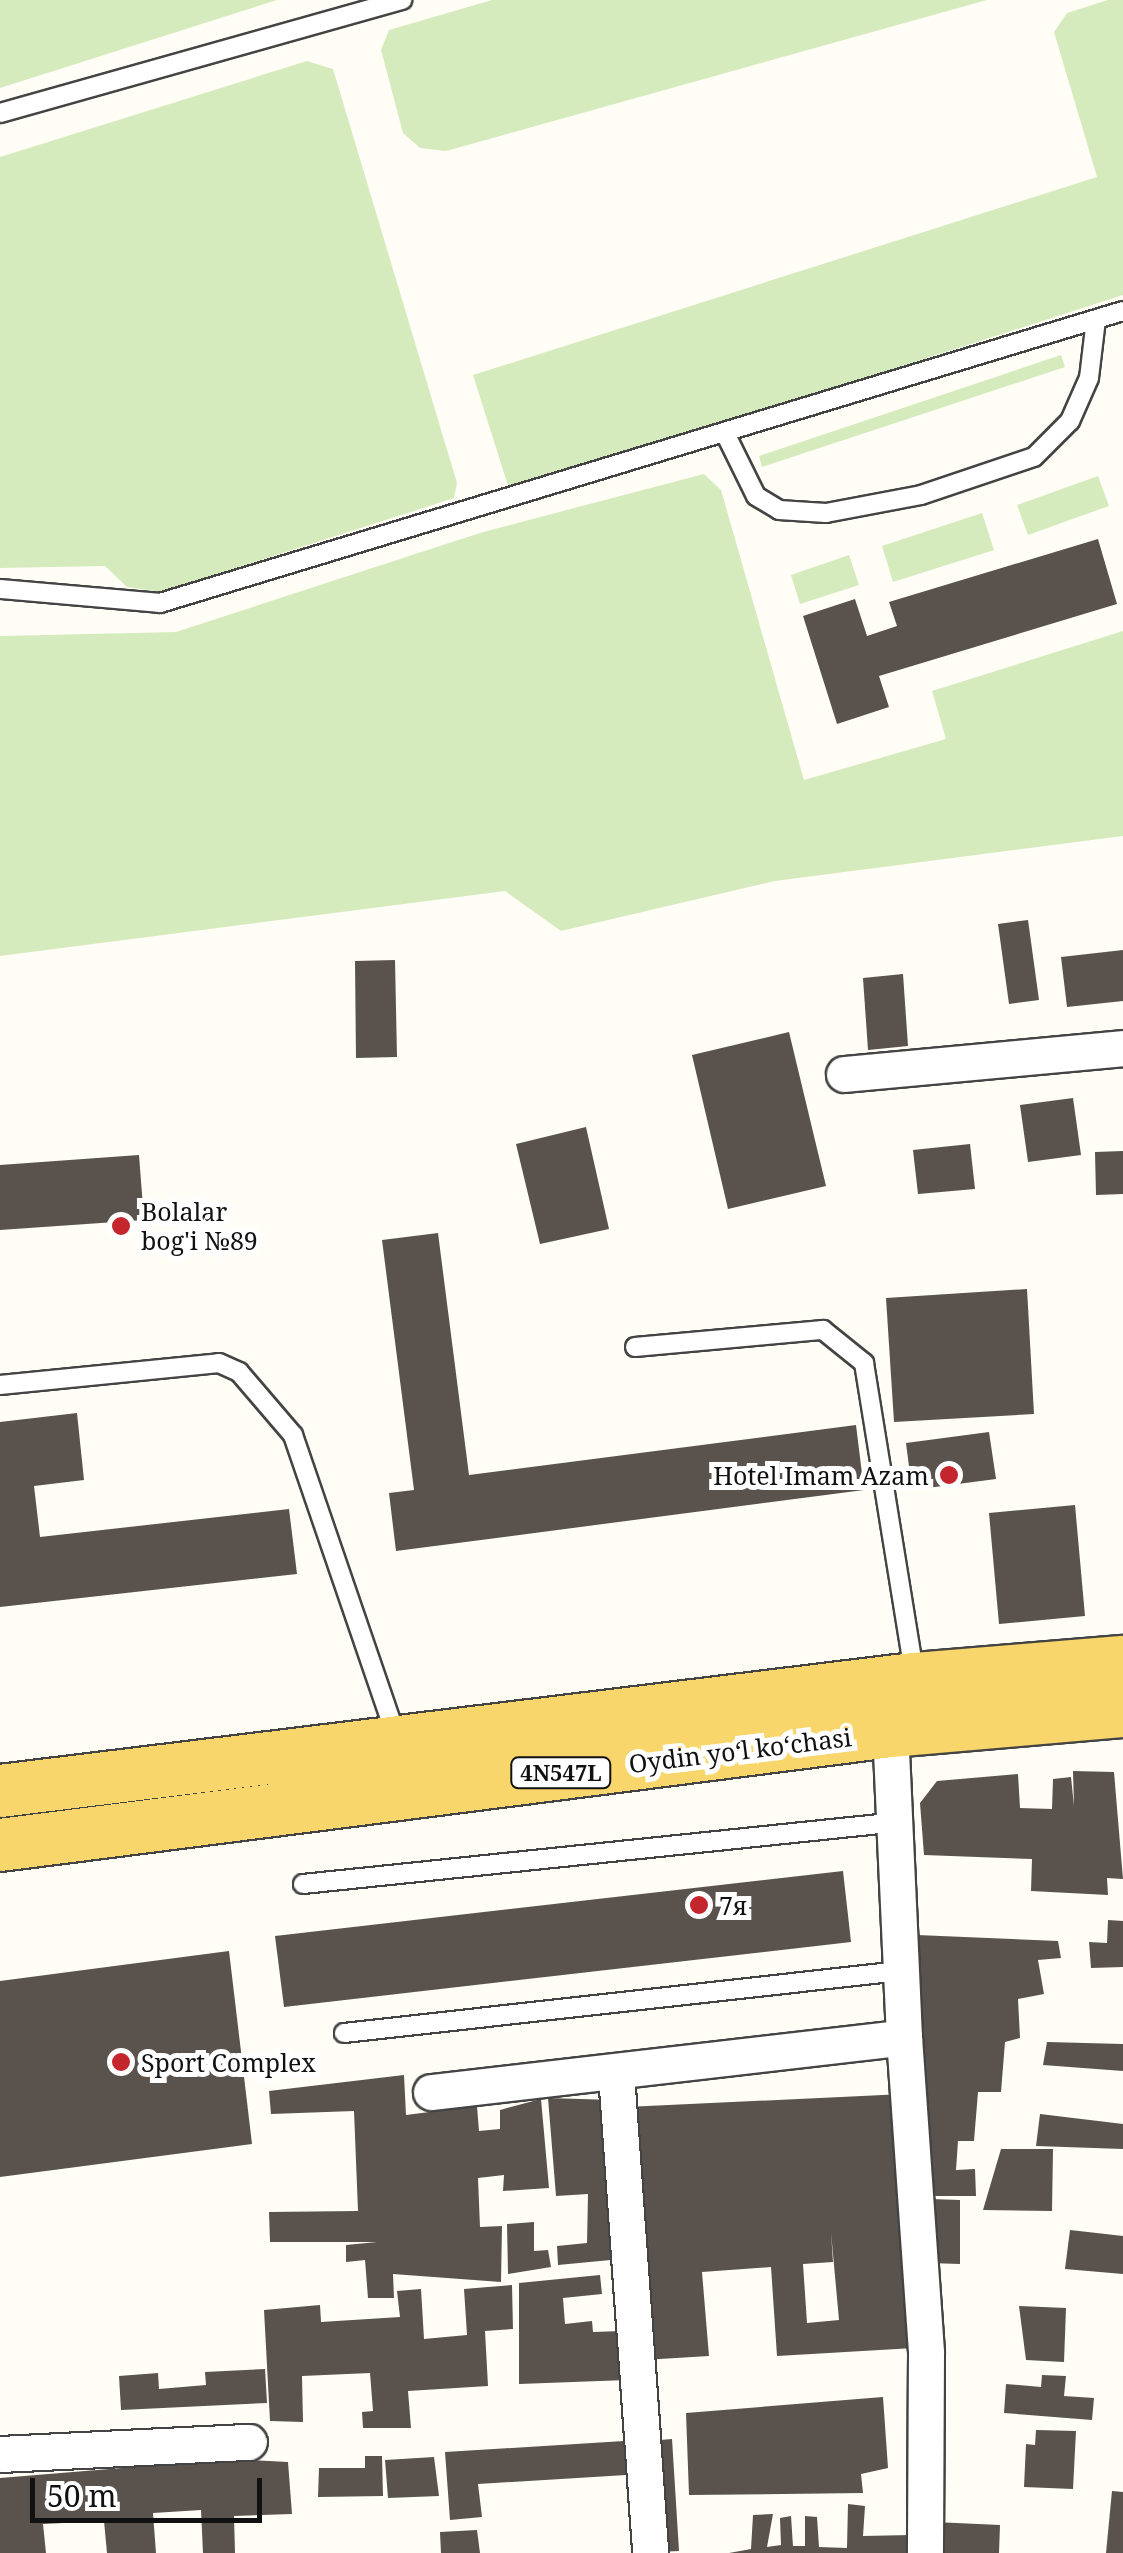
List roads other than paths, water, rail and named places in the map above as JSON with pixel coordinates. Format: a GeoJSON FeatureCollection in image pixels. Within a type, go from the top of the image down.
{"type":"FeatureCollection","features":[{"type":"Feature","properties":{"kind":"main road","name":"Oydin yoʻl koʻchasi"},"geometry":{"type":"LineString","coordinates":[[0,1791],[914,1679],[1123,1662]]}},
{"type":"Feature","properties":{"kind":"main road","name":"Oydin yoʻl koʻchasi"},"geometry":{"type":"LineString","coordinates":[[0,1845],[890,1731],[1123,1711]]}},
{"type":"Feature","properties":{"kind":"street"},"geometry":{"type":"LineString","coordinates":[[844,1074],[1123,1048]]}},
{"type":"Feature","properties":{"kind":"street"},"geometry":{"type":"LineString","coordinates":[[890,1731],[889,1823],[926,2354],[924,2553]]}},
{"type":"Feature","properties":{"kind":"street"},"geometry":{"type":"LineString","coordinates":[[431,2092],[616,2074],[904,2037]]}},
{"type":"Feature","properties":{"kind":"street"},"geometry":{"type":"LineString","coordinates":[[616,2074],[650,2553]]}},
{"type":"Feature","properties":{"kind":"street"},"geometry":{"type":"LineString","coordinates":[[0,2454],[250,2442]]}},
{"type":"Feature","properties":{"kind":"lane"},"geometry":{"type":"LineString","coordinates":[[0,113],[402,0]]}},
{"type":"Feature","properties":{"kind":"lane"},"geometry":{"type":"LineString","coordinates":[[0,588],[160,603],[1123,311]]}},
{"type":"Feature","properties":{"kind":"lane"},"geometry":{"type":"LineString","coordinates":[[725,433],[756,496],[779,510],[826,513],[921,495],[1034,457],[1070,422],[1089,378],[1096,319]]}},
{"type":"Feature","properties":{"kind":"lane"},"geometry":{"type":"LineString","coordinates":[[635,1347],[823,1330],[864,1364],[914,1679]]}},
{"type":"Feature","properties":{"kind":"lane"},"geometry":{"type":"LineString","coordinates":[[0,1385],[218,1362],[240,1372],[294,1435],[399,1743]]}},
{"type":"Feature","properties":{"kind":"lane"},"geometry":{"type":"LineString","coordinates":[[303,1884],[889,1823]]}},
{"type":"Feature","properties":{"kind":"lane"},"geometry":{"type":"LineString","coordinates":[[344,2033],[900,1971]]}},
{"type":"Feature","properties":{"kind":"place","name":"Bolalar bog'i №89"},"geometry":{"type":"Point","coordinates":[121,1226]}},
{"type":"Feature","properties":{"kind":"place","name":"Hotel Imam Azam"},"geometry":{"type":"Point","coordinates":[949,1475]}},
{"type":"Feature","properties":{"kind":"place","name":"7я"},"geometry":{"type":"Point","coordinates":[699,1905]}},
{"type":"Feature","properties":{"kind":"place","name":"Sport Complex"},"geometry":{"type":"Point","coordinates":[121,2062]}}]}
